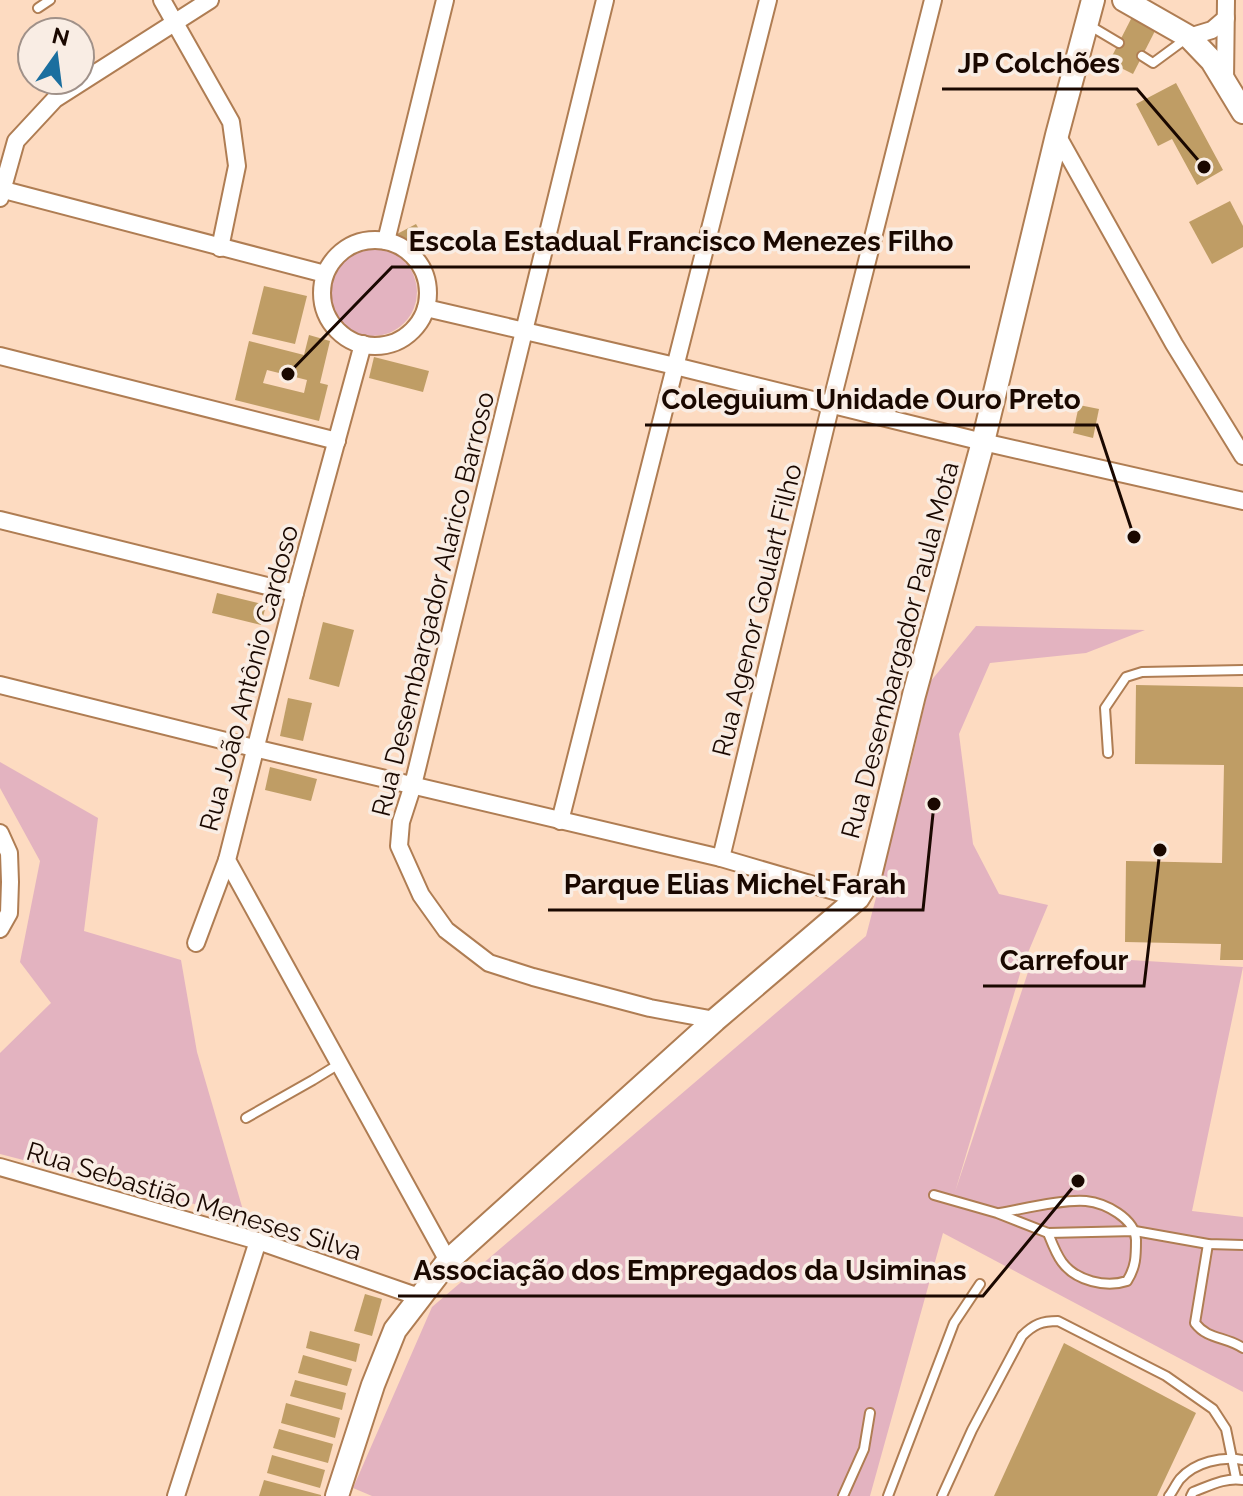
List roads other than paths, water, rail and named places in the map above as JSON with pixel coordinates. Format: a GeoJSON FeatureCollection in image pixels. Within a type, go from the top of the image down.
{"type":"FeatureCollection","features":[{"type":"Feature","properties":{"kind":"street"},"geometry":{"type":"LineString","coordinates":[[162,0],[231,122],[237,166],[220,248]]}},
{"type":"Feature","properties":{"kind":"street"},"geometry":{"type":"LineString","coordinates":[[210,0],[55,99],[16,141],[1,193],[325,274]]}},
{"type":"Feature","properties":{"kind":"street"},"geometry":{"type":"LineString","coordinates":[[386,241],[445,0]]}},
{"type":"Feature","properties":{"kind":"street","name":"Rua Desembargador Alarico Barroso"},"geometry":{"type":"LineString","coordinates":[[605,0],[526,330],[413,785],[401,822],[399,846],[421,895],[446,930],[489,963],[650,1008],[715,1020]]}},
{"type":"Feature","properties":{"kind":"street"},"geometry":{"type":"LineString","coordinates":[[560,821],[768,0]]}},
{"type":"Feature","properties":{"kind":"street","name":"Rua Agenor Goulart Filho"},"geometry":{"type":"LineString","coordinates":[[721,858],[933,0]]}},
{"type":"Feature","properties":{"kind":"street","name":"Rua Desembargador Paula Mota"},"geometry":{"type":"LineString","coordinates":[[337,1496],[373,1385],[395,1330],[448,1261],[715,1020],[858,898],[869,880],[914,695],[983,442],[1093,0]]}},
{"type":"Feature","properties":{"kind":"street"},"geometry":{"type":"LineString","coordinates":[[1124,0],[1189,37],[1212,61],[1243,112]]}},
{"type":"Feature","properties":{"kind":"street"},"geometry":{"type":"LineString","coordinates":[[1225,81],[1226,0]]}},
{"type":"Feature","properties":{"kind":"street"},"geometry":{"type":"LineString","coordinates":[[1189,37],[1212,30],[1226,18]]}},
{"type":"Feature","properties":{"kind":"street"},"geometry":{"type":"LineString","coordinates":[[1057,135],[1174,344],[1243,456]]}},
{"type":"Feature","properties":{"kind":"street"},"geometry":{"type":"LineString","coordinates":[[386,241],[416,259],[428,291],[426,308],[408,334],[394,342],[363,344],[346,337],[333,326],[324,310],[321,292],[325,274],[343,250],[356,243],[386,241]]}},
{"type":"Feature","properties":{"kind":"street"},"geometry":{"type":"LineString","coordinates":[[426,308],[1243,501]]}},
{"type":"Feature","properties":{"kind":"street","name":"Rua João Antônio Cardoso"},"geometry":{"type":"LineString","coordinates":[[363,344],[254,748],[227,860],[448,1261]]}},
{"type":"Feature","properties":{"kind":"street"},"geometry":{"type":"LineString","coordinates":[[0,356],[337,441]]}},
{"type":"Feature","properties":{"kind":"street"},"geometry":{"type":"LineString","coordinates":[[0,520],[295,593]]}},
{"type":"Feature","properties":{"kind":"street"},"geometry":{"type":"LineString","coordinates":[[0,685],[721,858],[858,898]]}},
{"type":"Feature","properties":{"kind":"street"},"geometry":{"type":"LineString","coordinates":[[0,833],[9,853],[10,882],[9,913],[0,929]]}},
{"type":"Feature","properties":{"kind":"street"},"geometry":{"type":"LineString","coordinates":[[196,943],[227,860]]}},
{"type":"Feature","properties":{"kind":"street","name":"Rua Sebastião Meneses Silva"},"geometry":{"type":"LineString","coordinates":[[0,1167],[258,1241],[419,1297]]}},
{"type":"Feature","properties":{"kind":"street"},"geometry":{"type":"LineString","coordinates":[[176,1496],[258,1241]]}},
{"type":"Feature","properties":{"kind":"lane"},"geometry":{"type":"LineString","coordinates":[[38,8],[50,0]]}},
{"type":"Feature","properties":{"kind":"lane"},"geometry":{"type":"LineString","coordinates":[[1087,24],[1119,43]]}},
{"type":"Feature","properties":{"kind":"lane"},"geometry":{"type":"LineString","coordinates":[[1142,56],[1153,63],[1189,37]]}},
{"type":"Feature","properties":{"kind":"lane"},"geometry":{"type":"LineString","coordinates":[[1108,753],[1105,708],[1126,677],[1142,672],[1243,670]]}},
{"type":"Feature","properties":{"kind":"lane"},"geometry":{"type":"LineString","coordinates":[[246,1118],[339,1063]]}},
{"type":"Feature","properties":{"kind":"lane"},"geometry":{"type":"LineString","coordinates":[[934,1195],[997,1213],[1048,1233],[1135,1231],[1208,1244],[1243,1245]]}},
{"type":"Feature","properties":{"kind":"lane"},"geometry":{"type":"LineString","coordinates":[[997,1213],[1087,1201],[1110,1209],[1123,1217],[1135,1231],[1136,1262],[1133,1271],[1127,1281],[1106,1285],[1076,1275],[1063,1264],[1048,1233]]}},
{"type":"Feature","properties":{"kind":"lane"},"geometry":{"type":"LineString","coordinates":[[1208,1244],[1195,1323],[1202,1333],[1234,1342],[1243,1348]]}},
{"type":"Feature","properties":{"kind":"lane"},"geometry":{"type":"LineString","coordinates":[[888,1496],[954,1323],[980,1284]]}},
{"type":"Feature","properties":{"kind":"lane"},"geometry":{"type":"LineString","coordinates":[[942,1496],[972,1430],[1022,1336],[1031,1326],[1043,1321],[1058,1321],[1139,1362],[1166,1376],[1213,1409],[1226,1429],[1239,1479],[1221,1481],[1193,1492],[1191,1496]]}},
{"type":"Feature","properties":{"kind":"lane"},"geometry":{"type":"LineString","coordinates":[[843,1496],[864,1449],[870,1413]]}},
{"type":"Feature","properties":{"kind":"lane"},"geometry":{"type":"LineString","coordinates":[[1169,1496],[1180,1479],[1194,1468],[1232,1458],[1243,1460]]}},
{"type":"Feature","properties":{"kind":"place","name":"JP Colchões"},"geometry":{"type":"Point","coordinates":[1204,167]}},
{"type":"Feature","properties":{"kind":"place","name":"Escola Estadual Francisco Menezes Filho"},"geometry":{"type":"Point","coordinates":[288,374]}},
{"type":"Feature","properties":{"kind":"place","name":"Coleguium Unidade Ouro Preto"},"geometry":{"type":"Point","coordinates":[1134,537]}},
{"type":"Feature","properties":{"kind":"place","name":"Parque Elias Michel Farah"},"geometry":{"type":"Point","coordinates":[934,804]}},
{"type":"Feature","properties":{"kind":"place","name":"Carrefour"},"geometry":{"type":"Point","coordinates":[1160,850]}},
{"type":"Feature","properties":{"kind":"place","name":"Associação dos Empregados da Usiminas"},"geometry":{"type":"Point","coordinates":[1078,1181]}}]}
